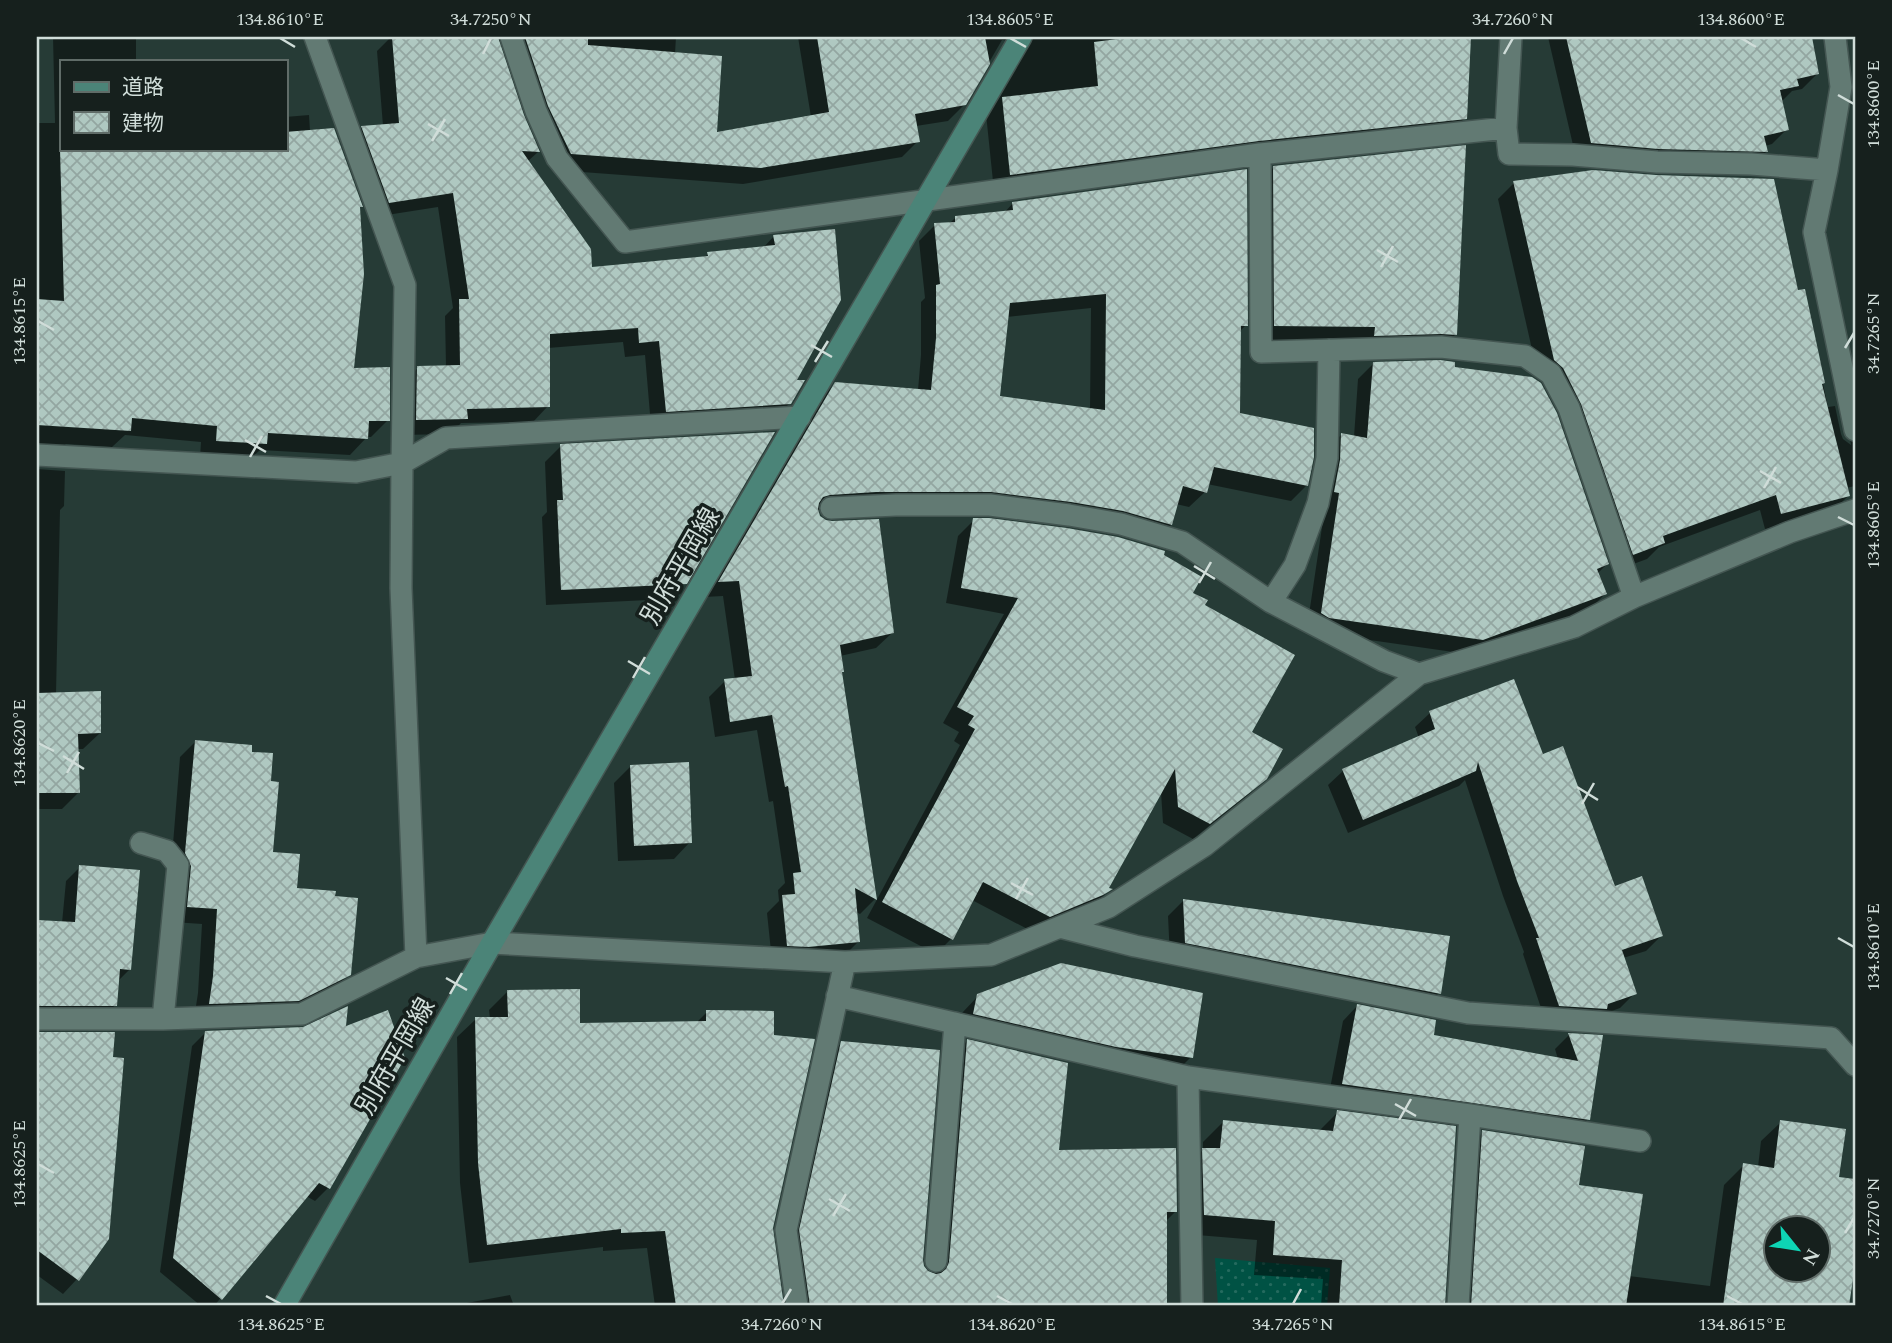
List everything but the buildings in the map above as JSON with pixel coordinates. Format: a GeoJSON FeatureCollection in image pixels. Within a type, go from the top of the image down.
{"type":"FeatureCollection","features":[{"type":"Feature","properties":{"kind":"main road","name":"別府平岡線"},"geometry":{"type":"LineString","coordinates":[[284,1306],[492,943],[1021,37]]}},
{"type":"Feature","properties":{"kind":"street"},"geometry":{"type":"LineString","coordinates":[[314,37],[405,285],[401,587],[416,957]]}},
{"type":"Feature","properties":{"kind":"street"},"geometry":{"type":"LineString","coordinates":[[511,37],[557,158],[625,242],[1260,154],[1506,128]]}},
{"type":"Feature","properties":{"kind":"street"},"geometry":{"type":"LineString","coordinates":[[1511,37],[1506,128],[1508,154],[1573,155],[1827,170]]}},
{"type":"Feature","properties":{"kind":"street"},"geometry":{"type":"LineString","coordinates":[[1835,37],[1848,85],[1814,232],[1850,381],[1855,430]]}},
{"type":"Feature","properties":{"kind":"street"},"geometry":{"type":"LineString","coordinates":[[1260,154],[1261,352],[1441,347],[1525,356],[1551,374],[1569,408],[1634,597]]}},
{"type":"Feature","properties":{"kind":"street"},"geometry":{"type":"LineString","coordinates":[[1271,602],[1295,565],[1318,503],[1327,458],[1329,350]]}},
{"type":"Feature","properties":{"kind":"street"},"geometry":{"type":"LineString","coordinates":[[37,455],[356,472],[402,463],[446,438],[800,417]]}},
{"type":"Feature","properties":{"kind":"street"},"geometry":{"type":"LineString","coordinates":[[831,508],[990,505],[1069,514],[1121,524],[1182,542],[1271,602],[1384,661],[1419,674]]}},
{"type":"Feature","properties":{"kind":"street"},"geometry":{"type":"LineString","coordinates":[[37,1019],[163,1019],[302,1014],[416,957],[492,943],[845,962],[991,955],[1109,907],[1204,846],[1419,674],[1574,627],[1634,597],[1790,532],[1855,510]]}},
{"type":"Feature","properties":{"kind":"street"},"geometry":{"type":"LineString","coordinates":[[141,843],[167,851],[178,865],[163,1019]]}},
{"type":"Feature","properties":{"kind":"street"},"geometry":{"type":"LineString","coordinates":[[1060,927],[1135,946],[1468,1013],[1830,1038],[1855,1065]]}},
{"type":"Feature","properties":{"kind":"street"},"geometry":{"type":"LineString","coordinates":[[797,1306],[786,1230],[845,962]]}},
{"type":"Feature","properties":{"kind":"street"},"geometry":{"type":"LineString","coordinates":[[837,996],[1188,1077],[1640,1141]]}},
{"type":"Feature","properties":{"kind":"street"},"geometry":{"type":"LineString","coordinates":[[936,1261],[955,1023]]}},
{"type":"Feature","properties":{"kind":"street"},"geometry":{"type":"LineString","coordinates":[[1188,1077],[1192,1306]]}},
{"type":"Feature","properties":{"kind":"street"},"geometry":{"type":"LineString","coordinates":[[1458,1306],[1470,1115]]}},
{"type":"Feature","properties":{"kind":"green space"},"geometry":{"type":"Polygon","coordinates":[[[1215,1258],[1330,1268],[1327,1306],[1218,1306],[1215,1258]]]}}]}
